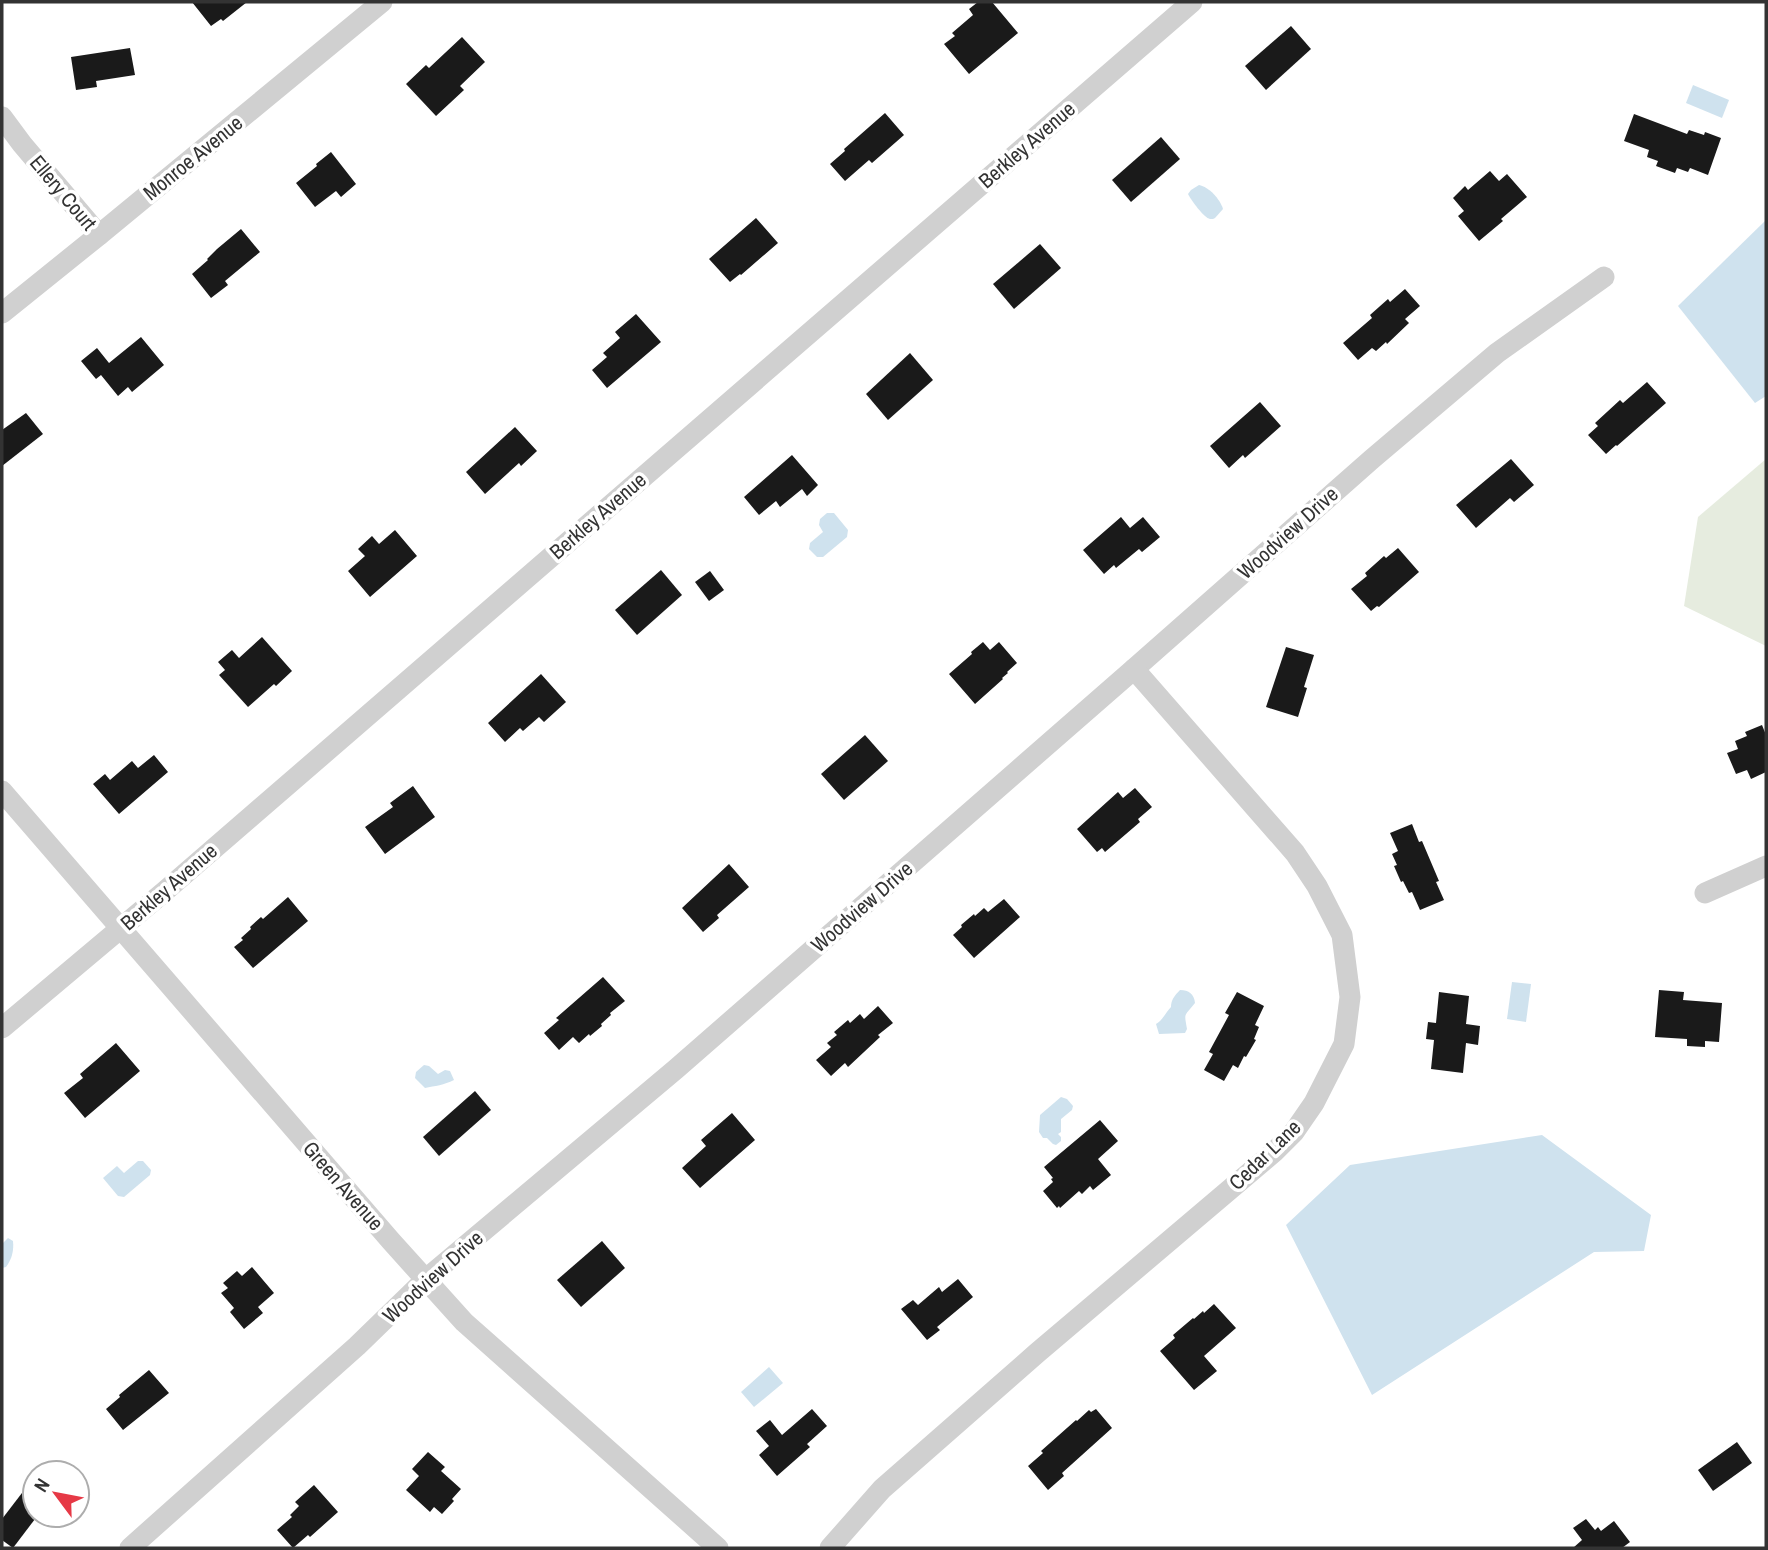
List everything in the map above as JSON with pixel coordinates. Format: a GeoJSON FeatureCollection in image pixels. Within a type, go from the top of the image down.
{"type":"FeatureCollection","features":[{"type":"Feature","properties":{"kind":"street","name":"Monroe Avenue"},"geometry":{"type":"LineString","coordinates":[[2,313],[382,2]]}},
{"type":"Feature","properties":{"kind":"street","name":"Berkley Avenue"},"geometry":{"type":"LineString","coordinates":[[2,1028],[1192,2]]}},
{"type":"Feature","properties":{"kind":"street","name":"Ellery Court"},"geometry":{"type":"LineString","coordinates":[[2,117],[99,235]]}},
{"type":"Feature","properties":{"kind":"street","name":"Woodview Drive"},"geometry":{"type":"LineString","coordinates":[[130,1548],[357,1346],[426,1279],[676,1069],[1372,459],[1497,353],[1604,276]]}},
{"type":"Feature","properties":{"kind":"street","name":"Cedar Lane"},"geometry":{"type":"LineString","coordinates":[[830,1548],[882,1489],[1274,1152],[1294,1132],[1314,1103],[1343,1044],[1350,997],[1342,935],[1317,886],[1294,853],[1134,669]]}},
{"type":"Feature","properties":{"kind":"street","name":"Green Avenue"},"geometry":{"type":"LineString","coordinates":[[2,791],[464,1322],[718,1548]]}},
{"type":"Feature","properties":{"kind":"street"},"geometry":{"type":"LineString","coordinates":[[1705,893],[1766,866]]}},
{"type":"Feature","properties":{"kind":"shaded area"},"geometry":{"type":"Polygon","coordinates":[[[1766,459],[1766,646],[1684,606],[1698,517],[1766,459]]]}},
{"type":"Feature","properties":{"kind":"water"},"geometry":{"type":"Polygon","coordinates":[[[1693,85],[1729,100],[1722,118],[1686,103],[1693,85]]]}},
{"type":"Feature","properties":{"kind":"water"},"geometry":{"type":"Polygon","coordinates":[[[1199,185],[1210,191],[1222,205],[1223,209],[1214,219],[1204,216],[1188,194],[1199,185]]]}},
{"type":"Feature","properties":{"kind":"water"},"geometry":{"type":"Polygon","coordinates":[[[1766,220],[1766,396],[1755,403],[1678,306],[1766,220]]]}},
{"type":"Feature","properties":{"kind":"water"},"geometry":{"type":"Polygon","coordinates":[[[827,513],[834,513],[848,530],[847,537],[823,557],[817,557],[809,549],[810,543],[823,532],[819,525],[820,519],[827,513]]]}},
{"type":"Feature","properties":{"kind":"water"},"geometry":{"type":"Polygon","coordinates":[[[1512,982],[1531,984],[1526,1022],[1507,1019],[1512,982]]]}},
{"type":"Feature","properties":{"kind":"water"},"geometry":{"type":"Polygon","coordinates":[[[1180,990],[1194,997],[1195,1003],[1186,1015],[1187,1029],[1185,1033],[1159,1034],[1156,1024],[1171,1007],[1180,990]]]}},
{"type":"Feature","properties":{"kind":"water"},"geometry":{"type":"Polygon","coordinates":[[[424,1065],[438,1074],[445,1070],[450,1071],[454,1080],[425,1088],[415,1078],[416,1072],[424,1065]]]}},
{"type":"Feature","properties":{"kind":"water"},"geometry":{"type":"Polygon","coordinates":[[[1061,1097],[1073,1106],[1061,1119],[1061,1132],[1058,1134],[1061,1141],[1056,1145],[1043,1138],[1039,1132],[1040,1115],[1061,1097]]]}},
{"type":"Feature","properties":{"kind":"water"},"geometry":{"type":"Polygon","coordinates":[[[1542,1135],[1651,1215],[1644,1251],[1594,1252],[1372,1395],[1286,1225],[1350,1165],[1542,1135]]]}},
{"type":"Feature","properties":{"kind":"water"},"geometry":{"type":"Polygon","coordinates":[[[138,1161],[143,1161],[151,1170],[150,1175],[124,1197],[118,1196],[103,1178],[117,1166],[124,1173],[138,1161]]]}},
{"type":"Feature","properties":{"kind":"water"},"geometry":{"type":"Polygon","coordinates":[[[8,1238],[13,1241],[13,1251],[8,1264],[2,1268],[2,1244],[8,1238]]]}},
{"type":"Feature","properties":{"kind":"water"},"geometry":{"type":"Polygon","coordinates":[[[769,1367],[783,1383],[754,1407],[741,1392],[769,1367]]]}},
{"type":"Feature","properties":{"kind":"building"},"geometry":{"type":"Polygon","coordinates":[[[192,2],[247,2],[223,21],[221,19],[211,26],[192,2]]]}},
{"type":"Feature","properties":{"kind":"building"},"geometry":{"type":"Polygon","coordinates":[[[978,2],[992,2],[1018,33],[969,74],[944,44],[955,36],[952,33],[973,15],[969,9],[978,2]]]}},
{"type":"Feature","properties":{"kind":"building"},"geometry":{"type":"Polygon","coordinates":[[[1291,26],[1311,49],[1266,90],[1245,66],[1291,26]]]}},
{"type":"Feature","properties":{"kind":"building"},"geometry":{"type":"Polygon","coordinates":[[[462,37],[485,62],[460,86],[464,90],[436,116],[406,84],[426,65],[429,68],[462,37]]]}},
{"type":"Feature","properties":{"kind":"building"},"geometry":{"type":"Polygon","coordinates":[[[130,48],[135,75],[96,81],[97,87],[76,90],[71,57],[130,48]]]}},
{"type":"Feature","properties":{"kind":"building"},"geometry":{"type":"Polygon","coordinates":[[[885,113],[904,135],[872,163],[869,160],[845,181],[830,164],[885,113]]]}},
{"type":"Feature","properties":{"kind":"building"},"geometry":{"type":"Polygon","coordinates":[[[1634,114],[1687,134],[1689,130],[1721,138],[1708,175],[1690,168],[1688,172],[1677,168],[1675,173],[1656,166],[1658,161],[1647,157],[1649,150],[1624,141],[1634,114]]]}},
{"type":"Feature","properties":{"kind":"building"},"geometry":{"type":"Polygon","coordinates":[[[1161,137],[1180,159],[1131,202],[1112,180],[1161,137]]]}},
{"type":"Feature","properties":{"kind":"building"},"geometry":{"type":"Polygon","coordinates":[[[331,152],[356,184],[341,197],[336,191],[315,207],[296,183],[331,152]]]}},
{"type":"Feature","properties":{"kind":"building"},"geometry":{"type":"Polygon","coordinates":[[[1490,171],[1499,181],[1507,174],[1527,197],[1479,241],[1458,216],[1464,211],[1453,198],[1465,186],[1468,190],[1490,171]]]}},
{"type":"Feature","properties":{"kind":"building"},"geometry":{"type":"Polygon","coordinates":[[[756,218],[778,243],[730,282],[709,259],[756,218]]]}},
{"type":"Feature","properties":{"kind":"building"},"geometry":{"type":"Polygon","coordinates":[[[241,229],[260,252],[225,281],[228,285],[211,298],[192,274],[241,229]]]}},
{"type":"Feature","properties":{"kind":"building"},"geometry":{"type":"Polygon","coordinates":[[[1040,244],[1061,268],[1014,309],[993,284],[1040,244]]]}},
{"type":"Feature","properties":{"kind":"building"},"geometry":{"type":"Polygon","coordinates":[[[1405,289],[1420,306],[1405,319],[1409,323],[1387,344],[1386,342],[1376,351],[1372,348],[1358,360],[1343,343],[1372,318],[1370,315],[1388,299],[1390,302],[1405,289]]]}},
{"type":"Feature","properties":{"kind":"building"},"geometry":{"type":"Polygon","coordinates":[[[636,314],[661,342],[607,388],[592,370],[607,357],[603,353],[620,338],[615,332],[636,314]]]}},
{"type":"Feature","properties":{"kind":"building"},"geometry":{"type":"Polygon","coordinates":[[[141,337],[164,365],[132,392],[128,387],[118,396],[101,375],[96,379],[81,361],[97,348],[109,363],[141,337]]]}},
{"type":"Feature","properties":{"kind":"building"},"geometry":{"type":"Polygon","coordinates":[[[910,353],[933,380],[888,420],[866,394],[910,353]]]}},
{"type":"Feature","properties":{"kind":"building"},"geometry":{"type":"Polygon","coordinates":[[[1647,382],[1666,403],[1606,454],[1588,435],[1598,426],[1595,423],[1620,400],[1623,403],[1647,382]]]}},
{"type":"Feature","properties":{"kind":"building"},"geometry":{"type":"Polygon","coordinates":[[[1260,402],[1281,426],[1245,458],[1243,455],[1229,468],[1210,446],[1260,402]]]}},
{"type":"Feature","properties":{"kind":"building"},"geometry":{"type":"Polygon","coordinates":[[[26,413],[43,434],[2,466],[2,430],[26,413]]]}},
{"type":"Feature","properties":{"kind":"building"},"geometry":{"type":"Polygon","coordinates":[[[515,427],[537,451],[521,466],[519,463],[485,494],[466,472],[515,427]]]}},
{"type":"Feature","properties":{"kind":"building"},"geometry":{"type":"Polygon","coordinates":[[[792,455],[818,485],[807,496],[802,489],[780,507],[776,501],[759,515],[744,497],[792,455]]]}},
{"type":"Feature","properties":{"kind":"building"},"geometry":{"type":"Polygon","coordinates":[[[1511,459],[1534,485],[1514,502],[1510,498],[1476,528],[1456,505],[1511,459]]]}},
{"type":"Feature","properties":{"kind":"building"},"geometry":{"type":"Polygon","coordinates":[[[1121,517],[1130,528],[1143,517],[1160,537],[1142,552],[1139,549],[1104,574],[1083,550],[1121,517]]]}},
{"type":"Feature","properties":{"kind":"building"},"geometry":{"type":"Polygon","coordinates":[[[395,530],[417,556],[370,597],[348,571],[365,556],[358,549],[372,536],[379,544],[395,530]]]}},
{"type":"Feature","properties":{"kind":"building"},"geometry":{"type":"Polygon","coordinates":[[[1398,548],[1419,572],[1371,611],[1351,589],[1367,576],[1365,573],[1384,556],[1386,558],[1398,548]]]}},
{"type":"Feature","properties":{"kind":"building"},"geometry":{"type":"Polygon","coordinates":[[[661,570],[682,595],[637,635],[615,610],[661,570]]]}},
{"type":"Feature","properties":{"kind":"building"},"geometry":{"type":"Polygon","coordinates":[[[710,571],[724,590],[709,601],[695,582],[710,571]]]}},
{"type":"Feature","properties":{"kind":"building"},"geometry":{"type":"Polygon","coordinates":[[[262,637],[292,671],[248,707],[219,675],[225,670],[218,662],[232,650],[239,658],[262,637]]]}},
{"type":"Feature","properties":{"kind":"building"},"geometry":{"type":"Polygon","coordinates":[[[983,642],[990,650],[999,642],[1017,663],[975,704],[949,674],[983,642]]]}},
{"type":"Feature","properties":{"kind":"building"},"geometry":{"type":"Polygon","coordinates":[[[1286,647],[1314,655],[1298,717],[1266,707],[1286,647]]]}},
{"type":"Feature","properties":{"kind":"building"},"geometry":{"type":"Polygon","coordinates":[[[541,674],[566,702],[544,722],[539,717],[523,731],[520,728],[505,742],[488,723],[541,674]]]}},
{"type":"Feature","properties":{"kind":"building"},"geometry":{"type":"Polygon","coordinates":[[[1762,725],[1766,735],[1766,772],[1751,779],[1747,770],[1736,774],[1727,753],[1738,749],[1735,741],[1747,736],[1745,732],[1762,725]]]}},
{"type":"Feature","properties":{"kind":"building"},"geometry":{"type":"Polygon","coordinates":[[[865,735],[888,761],[844,800],[821,774],[865,735]]]}},
{"type":"Feature","properties":{"kind":"building"},"geometry":{"type":"Polygon","coordinates":[[[154,755],[168,772],[119,814],[93,784],[105,774],[110,780],[132,761],[138,768],[154,755]]]}},
{"type":"Feature","properties":{"kind":"building"},"geometry":{"type":"Polygon","coordinates":[[[413,786],[435,817],[385,854],[365,827],[393,807],[390,803],[413,786]]]}},
{"type":"Feature","properties":{"kind":"building"},"geometry":{"type":"Polygon","coordinates":[[[1135,788],[1152,807],[1138,819],[1140,822],[1105,852],[1102,848],[1097,852],[1077,829],[1118,792],[1123,798],[1135,788]]]}},
{"type":"Feature","properties":{"kind":"building"},"geometry":{"type":"Polygon","coordinates":[[[1412,824],[1439,881],[1436,882],[1444,900],[1420,910],[1412,892],[1409,893],[1403,881],[1401,882],[1394,866],[1397,865],[1392,854],[1398,851],[1390,833],[1412,824]]]}},
{"type":"Feature","properties":{"kind":"building"},"geometry":{"type":"Polygon","coordinates":[[[729,864],[749,887],[717,915],[719,918],[703,932],[682,908],[729,864]]]}},
{"type":"Feature","properties":{"kind":"building"},"geometry":{"type":"Polygon","coordinates":[[[288,897],[308,921],[253,968],[234,947],[243,940],[241,938],[250,927],[288,897]]]}},
{"type":"Feature","properties":{"kind":"building"},"geometry":{"type":"Polygon","coordinates":[[[1004,899],[1020,917],[974,958],[953,935],[974,914],[975,916],[984,908],[988,912],[1004,899]]]}},
{"type":"Feature","properties":{"kind":"building"},"geometry":{"type":"Polygon","coordinates":[[[603,977],[625,1001],[610,1013],[602,1026],[590,1036],[589,1034],[579,1043],[573,1037],[559,1050],[544,1033],[559,1020],[556,1018],[603,977]]]}},
{"type":"Feature","properties":{"kind":"building"},"geometry":{"type":"Polygon","coordinates":[[[1659,990],[1684,992],[1683,1000],[1722,1003],[1719,1042],[1705,1041],[1705,1047],[1687,1046],[1687,1039],[1655,1037],[1659,990]]]}},
{"type":"Feature","properties":{"kind":"building"},"geometry":{"type":"Polygon","coordinates":[[[1237,992],[1264,1006],[1255,1025],[1259,1027],[1254,1039],[1256,1040],[1238,1068],[1233,1065],[1224,1081],[1204,1070],[1213,1054],[1209,1052],[1229,1015],[1225,1013],[1237,992]]]}},
{"type":"Feature","properties":{"kind":"building"},"geometry":{"type":"Polygon","coordinates":[[[1439,992],[1469,996],[1466,1024],[1480,1026],[1478,1045],[1466,1043],[1463,1073],[1431,1069],[1434,1040],[1426,1039],[1428,1022],[1436,1023],[1439,992]]]}},
{"type":"Feature","properties":{"kind":"building"},"geometry":{"type":"Polygon","coordinates":[[[878,1006],[893,1023],[848,1067],[845,1063],[831,1076],[816,1060],[831,1047],[827,1043],[837,1035],[834,1032],[860,1014],[864,1019],[878,1006]]]}},
{"type":"Feature","properties":{"kind":"building"},"geometry":{"type":"Polygon","coordinates":[[[116,1043],[140,1071],[85,1118],[64,1093],[83,1078],[80,1074],[116,1043]]]}},
{"type":"Feature","properties":{"kind":"building"},"geometry":{"type":"Polygon","coordinates":[[[475,1091],[491,1110],[439,1156],[423,1137],[475,1091]]]}},
{"type":"Feature","properties":{"kind":"building"},"geometry":{"type":"Polygon","coordinates":[[[732,1113],[755,1140],[700,1188],[682,1168],[706,1146],[701,1140],[732,1113]]]}},
{"type":"Feature","properties":{"kind":"building"},"geometry":{"type":"Polygon","coordinates":[[[1100,1120],[1118,1141],[1098,1159],[1111,1175],[1093,1190],[1090,1186],[1082,1194],[1079,1191],[1057,1208],[1043,1191],[1053,1182],[1044,1167],[1100,1120]]]}},
{"type":"Feature","properties":{"kind":"building"},"geometry":{"type":"Polygon","coordinates":[[[602,1241],[625,1268],[581,1307],[557,1280],[602,1241]]]}},
{"type":"Feature","properties":{"kind":"building"},"geometry":{"type":"Polygon","coordinates":[[[252,1267],[274,1293],[258,1307],[263,1313],[244,1329],[230,1312],[234,1308],[221,1293],[228,1288],[223,1283],[237,1271],[242,1276],[252,1267]]]}},
{"type":"Feature","properties":{"kind":"building"},"geometry":{"type":"Polygon","coordinates":[[[958,1279],[973,1297],[937,1327],[940,1330],[927,1340],[901,1309],[913,1300],[918,1305],[939,1287],[942,1292],[958,1279]]]}},
{"type":"Feature","properties":{"kind":"building"},"geometry":{"type":"Polygon","coordinates":[[[1214,1304],[1236,1328],[1204,1356],[1217,1371],[1194,1390],[1160,1351],[1175,1338],[1173,1335],[1214,1304]]]}},
{"type":"Feature","properties":{"kind":"building"},"geometry":{"type":"Polygon","coordinates":[[[149,1370],[169,1393],[123,1430],[106,1409],[149,1370]]]}},
{"type":"Feature","properties":{"kind":"building"},"geometry":{"type":"Polygon","coordinates":[[[812,1409],[827,1426],[807,1444],[810,1447],[777,1476],[759,1455],[769,1446],[756,1431],[770,1420],[782,1435],[812,1409]]]}},
{"type":"Feature","properties":{"kind":"building"},"geometry":{"type":"Polygon","coordinates":[[[1096,1409],[1112,1428],[1062,1473],[1064,1476],[1048,1490],[1028,1466],[1076,1420],[1089,1410],[1091,1412],[1096,1409]]]}},
{"type":"Feature","properties":{"kind":"building"},"geometry":{"type":"Polygon","coordinates":[[[1737,1442],[1752,1463],[1713,1491],[1698,1470],[1737,1442]]]}},
{"type":"Feature","properties":{"kind":"building"},"geometry":{"type":"Polygon","coordinates":[[[428,1452],[445,1467],[441,1471],[461,1489],[442,1514],[434,1507],[430,1512],[406,1490],[419,1476],[412,1469],[428,1452]]]}},
{"type":"Feature","properties":{"kind":"building"},"geometry":{"type":"Polygon","coordinates":[[[314,1485],[338,1512],[293,1548],[277,1530],[292,1517],[290,1515],[299,1506],[295,1502],[314,1485]]]}},
{"type":"Feature","properties":{"kind":"building"},"geometry":{"type":"Polygon","coordinates":[[[21,1494],[21,1529],[27,1529],[13,1548],[2,1540],[2,1519],[21,1494]]]}},
{"type":"Feature","properties":{"kind":"building"},"geometry":{"type":"Polygon","coordinates":[[[1586,1519],[1595,1530],[1598,1527],[1601,1531],[1614,1521],[1630,1542],[1622,1548],[1573,1548],[1582,1540],[1573,1528],[1586,1519]]]}}]}
